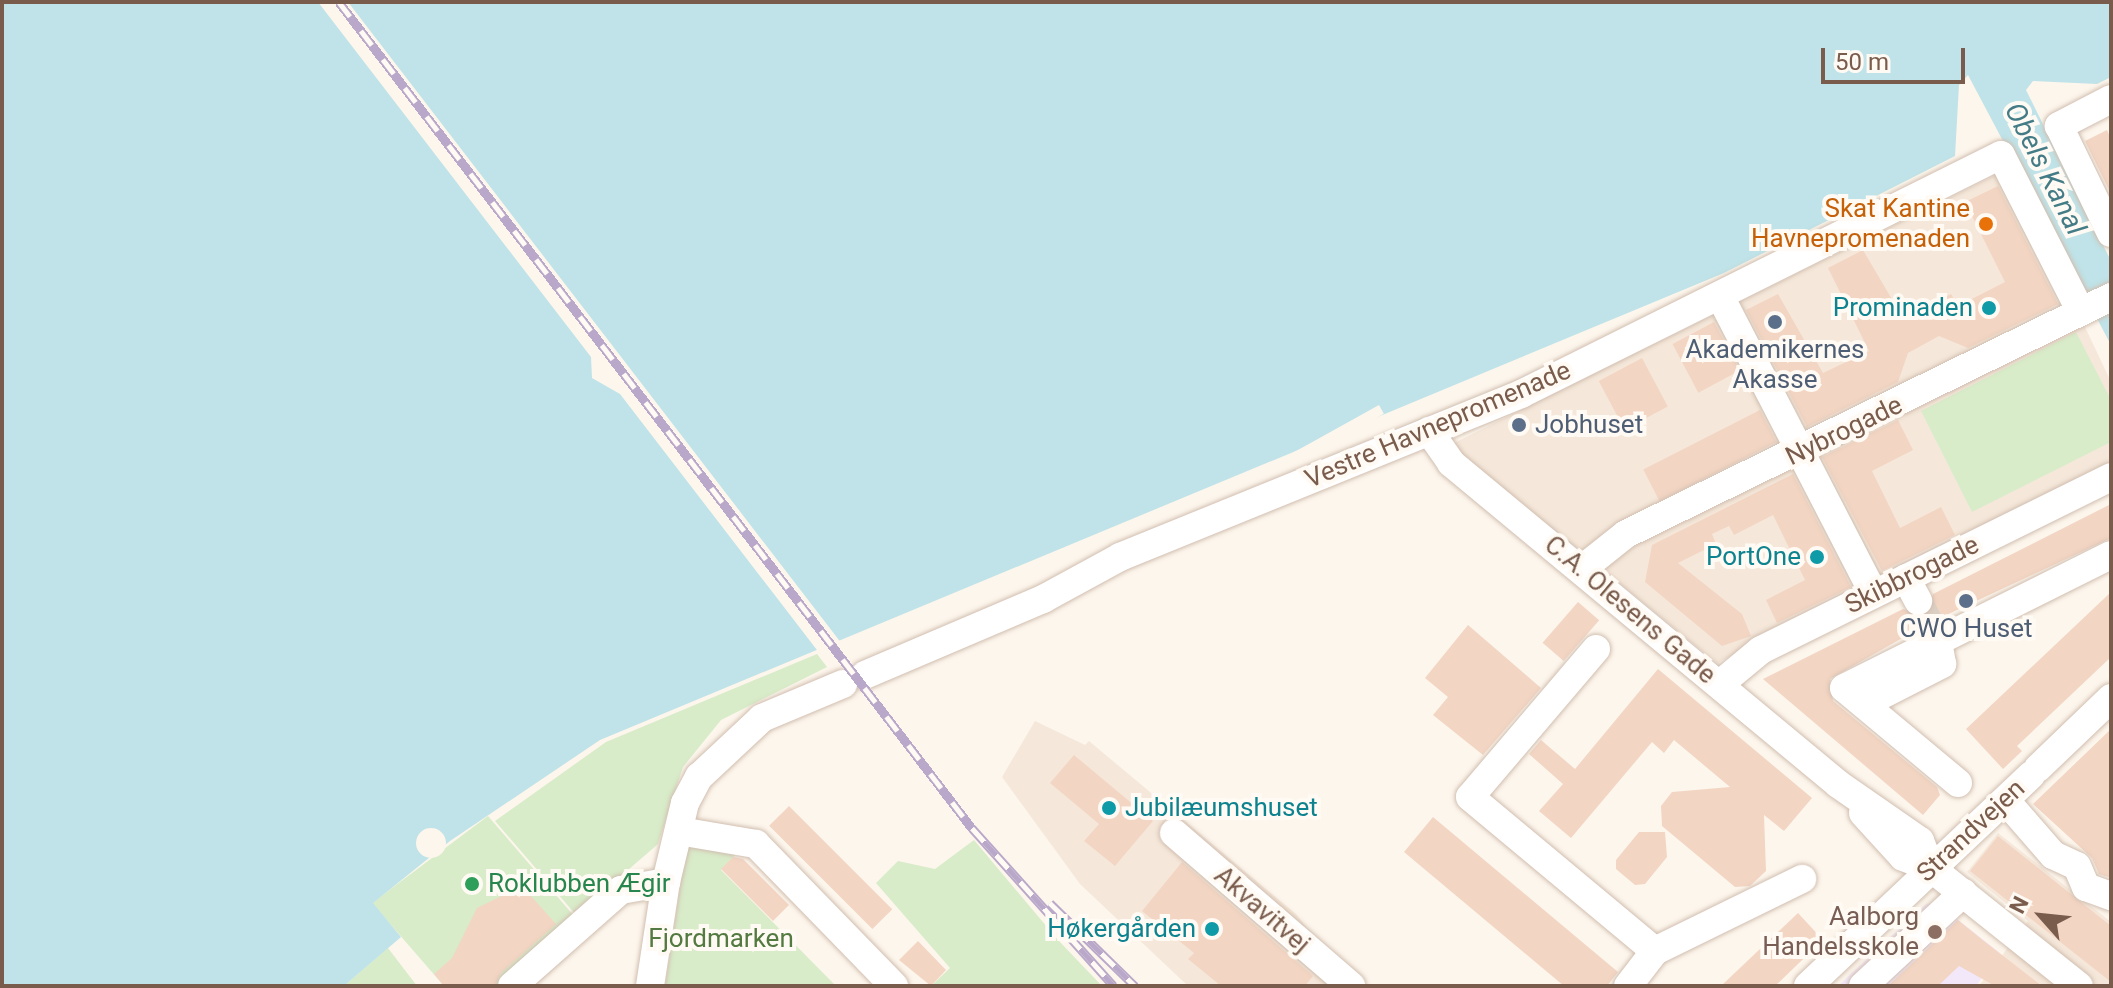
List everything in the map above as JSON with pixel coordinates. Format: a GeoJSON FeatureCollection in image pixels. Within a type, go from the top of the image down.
{"type":"FeatureCollection","features":[{"type":"Feature","properties":{"kind":"street"},"geometry":{"type":"LineString","coordinates":[[2111,99],[2059,126],[2111,233]]}},
{"type":"Feature","properties":{"kind":"street","name":"Vestre Havnepromenade"},"geometry":{"type":"LineString","coordinates":[[650,986],[666,882],[685,803],[717,754],[762,718],[1043,599],[1120,557],[1521,394],[2001,155],[2093,305]]}},
{"type":"Feature","properties":{"kind":"street"},"geometry":{"type":"LineString","coordinates":[[1720,296],[1874,594]]}},
{"type":"Feature","properties":{"kind":"street","name":"Nybrogade"},"geometry":{"type":"LineString","coordinates":[[1582,569],[1626,534],[1803,452],[2093,305]]}},
{"type":"Feature","properties":{"kind":"street","name":"C.A. Olesens Gade"},"geometry":{"type":"LineString","coordinates":[[1429,431],[1451,463],[1838,784],[1920,841],[1931,868]]}},
{"type":"Feature","properties":{"kind":"street","name":"Skibbrogade"},"geometry":{"type":"LineString","coordinates":[[1720,684],[1761,650],[1874,594],[1912,590],[2111,477]]}},
{"type":"Feature","properties":{"kind":"street"},"geometry":{"type":"LineString","coordinates":[[1958,783],[1844,688],[2111,555]]}},
{"type":"Feature","properties":{"kind":"street"},"geometry":{"type":"LineString","coordinates":[[1596,649],[1470,797],[1655,951]]}},
{"type":"Feature","properties":{"kind":"street","name":"Strandvejen"},"geometry":{"type":"LineString","coordinates":[[1808,986],[2111,698]]}},
{"type":"Feature","properties":{"kind":"street"},"geometry":{"type":"LineString","coordinates":[[2013,809],[2053,855],[2077,866],[2086,887],[2111,896]]}},
{"type":"Feature","properties":{"kind":"street"},"geometry":{"type":"LineString","coordinates":[[679,831],[756,844],[894,986]]}},
{"type":"Feature","properties":{"kind":"street","name":"Akvavitvej"},"geometry":{"type":"LineString","coordinates":[[1174,833],[1351,986]]}},
{"type":"Feature","properties":{"kind":"street"},"geometry":{"type":"LineString","coordinates":[[1931,868],[2079,986]]}},
{"type":"Feature","properties":{"kind":"street"},"geometry":{"type":"LineString","coordinates":[[1628,986],[1655,951],[1802,879]]}},
{"type":"Feature","properties":{"kind":"street"},"geometry":{"type":"LineString","coordinates":[[512,986],[621,890],[666,882]]}},
{"type":"Feature","properties":{"kind":"street"},"geometry":{"type":"LineString","coordinates":[[1863,986],[1963,893]]}},
{"type":"Feature","properties":{"kind":"shaded area"},"geometry":{"type":"Polygon","coordinates":[[[2010,168],[2111,382],[2111,466],[1717,663],[1450,445],[2010,168]]]}},
{"type":"Feature","properties":{"kind":"shaded area"},"geometry":{"type":"Polygon","coordinates":[[[1035,721],[1085,745],[1089,741],[1296,914],[1321,946],[1368,986],[1188,986],[1080,884],[1002,777],[1035,721]]]}},
{"type":"Feature","properties":{"kind":"shaded area"},"geometry":{"type":"Polygon","coordinates":[[[1998,833],[2111,922],[2111,986],[1979,986],[2028,921],[1967,872],[1998,833]]]}},
{"type":"Feature","properties":{"kind":"shaded area","name":"Aalborg Handelsskole"},"geometry":{"type":"Polygon","coordinates":[[[1937,903],[2000,953],[1976,986],[1838,986],[1926,904],[1937,903]]]}},
{"type":"Feature","properties":{"kind":"green space"},"geometry":{"type":"Polygon","coordinates":[[[2076,332],[2111,400],[2111,442],[1972,512],[1921,411],[2076,332]]]}},
{"type":"Feature","properties":{"kind":"green space"},"geometry":{"type":"Polygon","coordinates":[[[817,654],[827,667],[721,720],[683,767],[658,844],[576,915],[495,821],[606,742],[817,654]]]}},
{"type":"Feature","properties":{"kind":"green space","name":"Roklubben Ægir"},"geometry":{"type":"Polygon","coordinates":[[[488,816],[574,916],[497,986],[444,986],[372,903],[488,816]]]}},
{"type":"Feature","properties":{"kind":"green space"},"geometry":{"type":"Polygon","coordinates":[[[974,840],[1058,940],[1102,986],[931,986],[950,968],[876,883],[898,861],[935,869],[974,840]]]}},
{"type":"Feature","properties":{"kind":"green space","name":"Fjordmarken"},"geometry":{"type":"Polygon","coordinates":[[[692,844],[737,853],[721,870],[836,986],[665,986],[686,847],[692,844]]]}},
{"type":"Feature","properties":{"kind":"green space"},"geometry":{"type":"Polygon","coordinates":[[[388,948],[417,986],[344,986],[388,948]]]}},
{"type":"Feature","properties":{"kind":"water","name":"Obels Kanal"},"geometry":{"type":"Polygon","coordinates":[[[2,2],[2111,2],[2111,77],[2097,84],[2033,81],[2026,90],[2111,261],[2111,345],[1968,75],[1959,85],[1955,156],[1724,273],[600,740],[450,841],[373,903],[401,937],[344,986],[2,986],[2,2]]]}},
{"type":"Feature","properties":{"kind":"pier"},"geometry":{"type":"Polygon","coordinates":[[[318,2],[348,2],[842,644],[820,654],[620,394],[592,378],[591,357],[318,2]]]}},
{"type":"Feature","properties":{"kind":"pier"},"geometry":{"type":"Polygon","coordinates":[[[1379,405],[1384,414],[1090,577],[1085,568],[1379,405]]]}},
{"type":"Feature","properties":{"kind":"pier"},"geometry":{"type":"Polygon","coordinates":[[[431,828],[437,829],[445,837],[445,849],[437,857],[431,858],[425,857],[417,849],[416,843],[417,837],[425,829],[431,828]]]}},
{"type":"Feature","properties":{"kind":"building"},"geometry":{"type":"Polygon","coordinates":[[[2107,130],[2111,139],[2111,194],[2085,141],[2107,130]]]}},
{"type":"Feature","properties":{"kind":"building","name":"Prominaden"},"geometry":{"type":"Polygon","coordinates":[[[1998,186],[2058,304],[1968,348],[1939,336],[1908,353],[1898,382],[1807,427],[1746,310],[1778,294],[1823,373],[1869,351],[1828,268],[1863,250],[1903,318],[1951,294],[1958,306],[2005,282],[1965,202],[1998,186]]]}},
{"type":"Feature","properties":{"kind":"building"},"geometry":{"type":"Polygon","coordinates":[[[1714,322],[1740,371],[1698,393],[1673,344],[1714,322]]]}},
{"type":"Feature","properties":{"kind":"building"},"geometry":{"type":"Polygon","coordinates":[[[1642,358],[1668,407],[1625,430],[1599,381],[1642,358]]]}},
{"type":"Feature","properties":{"kind":"building"},"geometry":{"type":"Polygon","coordinates":[[[1760,410],[1776,442],[1660,502],[1643,469],[1760,410]]]}},
{"type":"Feature","properties":{"kind":"building"},"geometry":{"type":"Polygon","coordinates":[[[1898,420],[1913,450],[1872,471],[1900,528],[1941,507],[1955,535],[1882,571],[1822,457],[1898,420]]]}},
{"type":"Feature","properties":{"kind":"building","name":"PortOne"},"geometry":{"type":"Polygon","coordinates":[[[1793,474],[1851,587],[1777,623],[1766,600],[1805,580],[1773,515],[1734,535],[1729,526],[1712,534],[1716,544],[1678,563],[1742,614],[1751,636],[1722,646],[1645,582],[1652,545],[1793,474]]]}},
{"type":"Feature","properties":{"kind":"building"},"geometry":{"type":"Polygon","coordinates":[[[2111,504],[2111,538],[1927,624],[1830,679],[1833,701],[1937,787],[1940,795],[1923,815],[1763,679],[1903,609],[1925,616],[1933,594],[2111,504]]]}},
{"type":"Feature","properties":{"kind":"building"},"geometry":{"type":"Polygon","coordinates":[[[2111,592],[2111,657],[2017,746],[2022,751],[2003,769],[1966,729],[2111,592]]]}},
{"type":"Feature","properties":{"kind":"building"},"geometry":{"type":"Polygon","coordinates":[[[1578,602],[1599,620],[1564,661],[1543,643],[1578,602]]]}},
{"type":"Feature","properties":{"kind":"building"},"geometry":{"type":"Polygon","coordinates":[[[1468,625],[1541,688],[1483,755],[1433,715],[1448,697],[1425,678],[1468,625]]]}},
{"type":"Feature","properties":{"kind":"building"},"geometry":{"type":"Polygon","coordinates":[[[1658,669],[1812,798],[1784,831],[1764,815],[1766,871],[1750,886],[1735,887],[1662,826],[1661,806],[1672,792],[1730,787],[1674,740],[1664,753],[1652,742],[1571,838],[1539,811],[1563,784],[1529,754],[1541,740],[1575,769],[1658,669]]]}},
{"type":"Feature","properties":{"kind":"building"},"geometry":{"type":"Polygon","coordinates":[[[2111,729],[2111,878],[2099,874],[2092,858],[2033,804],[2111,729]]]}},
{"type":"Feature","properties":{"kind":"building","name":"Jubilæumshuset"},"geometry":{"type":"Polygon","coordinates":[[[1074,755],[1153,821],[1115,866],[1084,841],[1099,824],[1050,783],[1074,755]]]}},
{"type":"Feature","properties":{"kind":"building"},"geometry":{"type":"Polygon","coordinates":[[[789,806],[892,909],[872,929],[769,826],[789,806]]]}},
{"type":"Feature","properties":{"kind":"building"},"geometry":{"type":"Polygon","coordinates":[[[1433,817],[1618,972],[1607,986],[1564,986],[1404,852],[1433,817]]]}},
{"type":"Feature","properties":{"kind":"building"},"geometry":{"type":"Polygon","coordinates":[[[1639,832],[1665,832],[1667,857],[1645,884],[1635,885],[1616,869],[1616,860],[1639,832]]]}},
{"type":"Feature","properties":{"kind":"building"},"geometry":{"type":"Polygon","coordinates":[[[1998,836],[2111,926],[2111,982],[1970,871],[1998,836]]]}},
{"type":"Feature","properties":{"kind":"building"},"geometry":{"type":"Polygon","coordinates":[[[733,857],[743,859],[789,905],[773,921],[721,869],[733,857]]]}},
{"type":"Feature","properties":{"kind":"building","name":"Høkergården"},"geometry":{"type":"Polygon","coordinates":[[[1182,862],[1313,976],[1305,986],[1221,986],[1188,959],[1194,953],[1142,911],[1182,862]]]}},
{"type":"Feature","properties":{"kind":"building"},"geometry":{"type":"Polygon","coordinates":[[[522,886],[556,924],[501,973],[495,986],[444,986],[434,974],[452,958],[477,908],[522,886]]]}},
{"type":"Feature","properties":{"kind":"building"},"geometry":{"type":"Polygon","coordinates":[[[1798,913],[1823,940],[1775,986],[1721,986],[1798,913]]]}},
{"type":"Feature","properties":{"kind":"building"},"geometry":{"type":"Polygon","coordinates":[[[1958,920],[2042,986],[1995,986],[1959,966],[1938,986],[1888,986],[1958,920]]]}},
{"type":"Feature","properties":{"kind":"building"},"geometry":{"type":"Polygon","coordinates":[[[918,941],[946,970],[931,986],[899,960],[918,941]]]}},
{"type":"Feature","properties":{"kind":"tunnel"},"geometry":{"type":"LineString","coordinates":[[1918,601],[1937,637]]}},
{"type":"Feature","properties":{"kind":"railway"},"geometry":{"type":"LineString","coordinates":[[339,2],[972,828],[1114,986]]}},
{"type":"Feature","properties":{"kind":"railway"},"geometry":{"type":"LineString","coordinates":[[1050,903],[1135,986]]}},
{"type":"Feature","properties":{"kind":"place","name":"Skat Kantine Havnepromenaden"},"geometry":{"type":"Point","coordinates":[1986,224]}},
{"type":"Feature","properties":{"kind":"place","name":"Prominaden"},"geometry":{"type":"Point","coordinates":[1989,308]}},
{"type":"Feature","properties":{"kind":"place","name":"Akademikernes Akasse"},"geometry":{"type":"Point","coordinates":[1775,322]}},
{"type":"Feature","properties":{"kind":"place","name":"Jobhuset"},"geometry":{"type":"Point","coordinates":[1519,425]}},
{"type":"Feature","properties":{"kind":"place","name":"PortOne"},"geometry":{"type":"Point","coordinates":[1817,557]}},
{"type":"Feature","properties":{"kind":"place","name":"CWO Huset"},"geometry":{"type":"Point","coordinates":[1966,601]}},
{"type":"Feature","properties":{"kind":"place","name":"Jubilæumshuset"},"geometry":{"type":"Point","coordinates":[1109,808]}},
{"type":"Feature","properties":{"kind":"place","name":"Roklubben Ægir"},"geometry":{"type":"Point","coordinates":[472,884]}},
{"type":"Feature","properties":{"kind":"place","name":"Høkergården"},"geometry":{"type":"Point","coordinates":[1212,929]}},
{"type":"Feature","properties":{"kind":"place","name":"Aalborg Handelsskole"},"geometry":{"type":"Point","coordinates":[1935,932]}}]}
